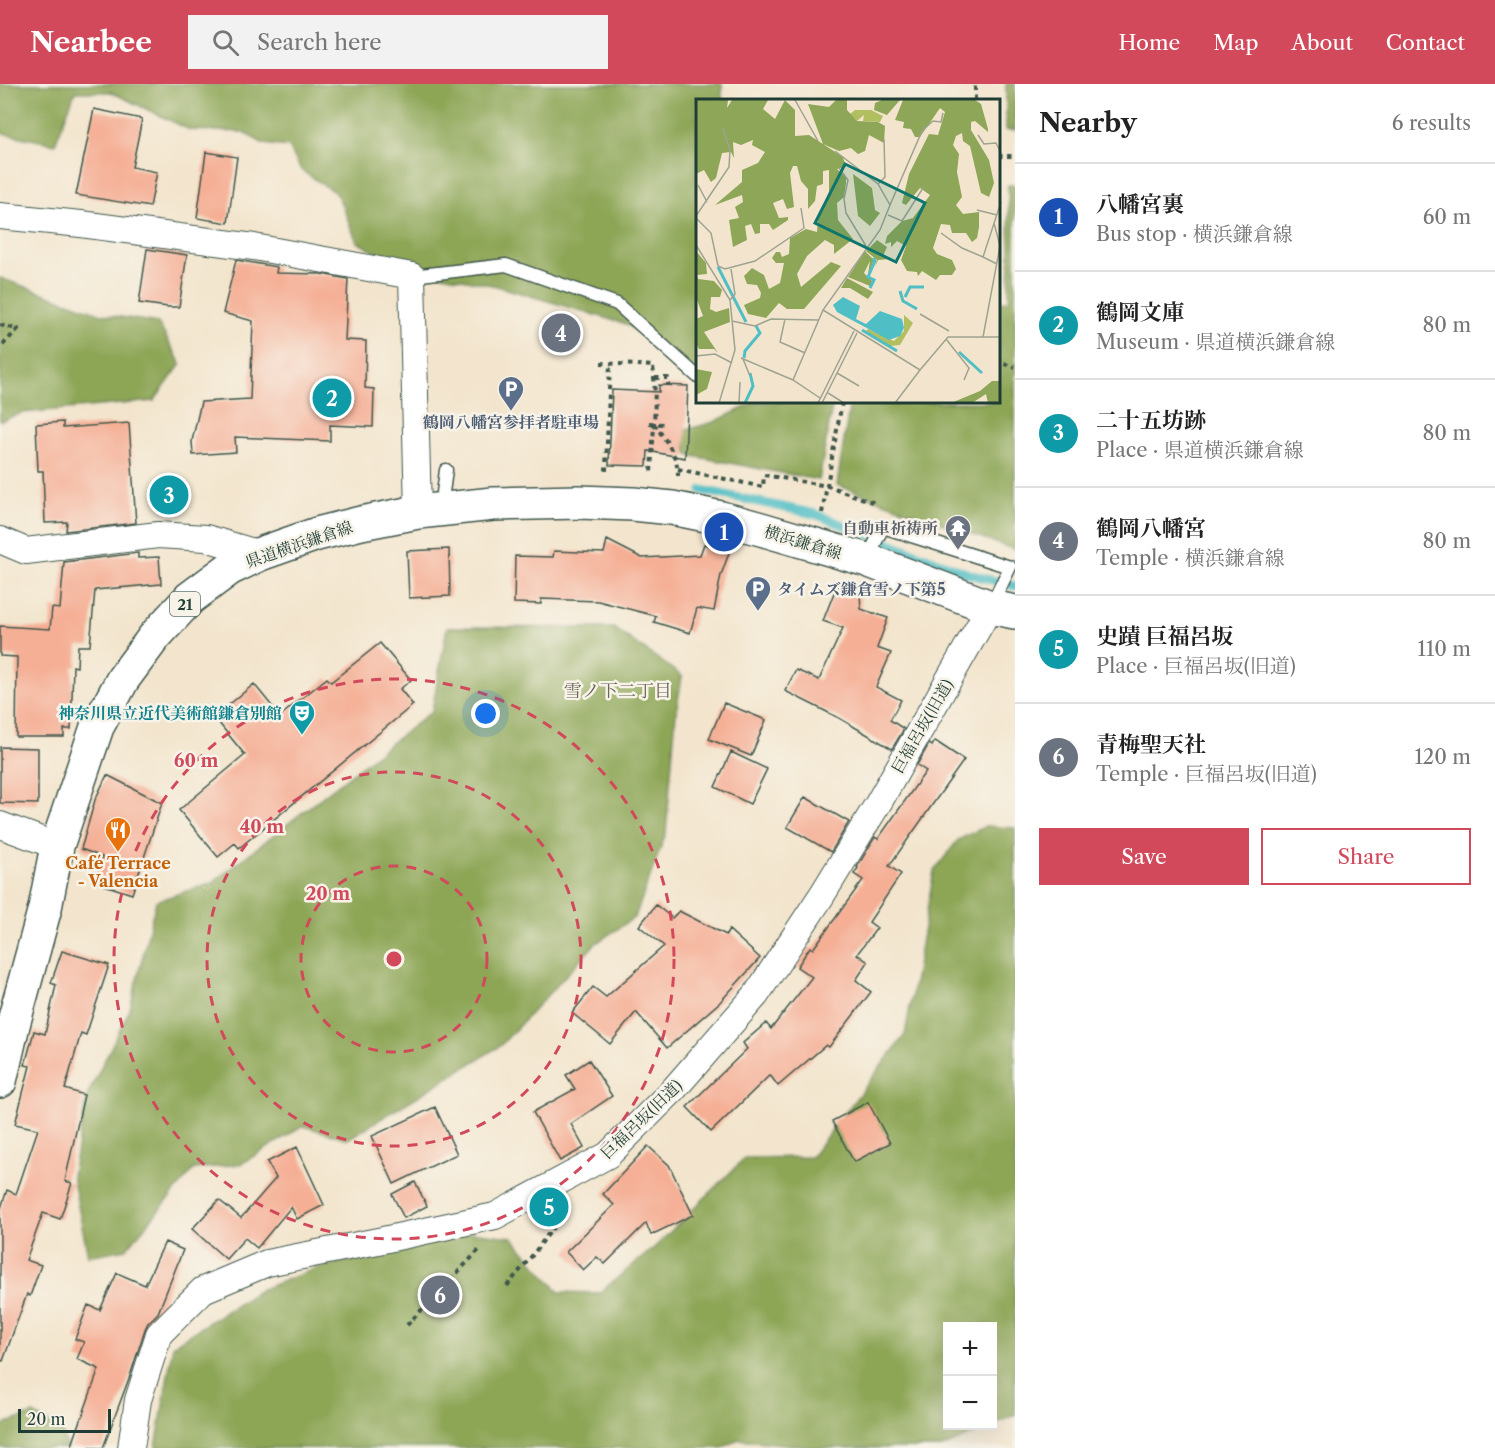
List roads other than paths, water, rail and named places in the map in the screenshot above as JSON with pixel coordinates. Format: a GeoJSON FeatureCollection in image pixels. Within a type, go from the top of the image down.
{"type":"FeatureCollection","features":[{"type":"Feature","properties":{"kind":"main road","name":"横浜鎌倉線"},"geometry":{"type":"LineString","coordinates":[[429,511],[493,504],[579,502],[672,508],[721,518],[876,541],[1003,596]]}},
{"type":"Feature","properties":{"kind":"main road","name":"県道横浜鎌倉線"},"geometry":{"type":"LineString","coordinates":[[0,1081],[45,908],[57,846],[97,727],[123,680],[155,636],[190,598],[229,569],[260,554],[317,534],[361,523],[429,511]]}},
{"type":"Feature","properties":{"kind":"street"},"geometry":{"type":"LineString","coordinates":[[0,216],[81,224],[254,247],[412,276],[429,511]]}},
{"type":"Feature","properties":{"kind":"street"},"geometry":{"type":"LineString","coordinates":[[0,540],[26,551],[158,535],[206,538],[260,554]]}},
{"type":"Feature","properties":{"kind":"street","name":"巨福呂坂(旧道)"},"geometry":{"type":"LineString","coordinates":[[131,1448],[138,1400],[159,1334],[203,1290],[267,1263],[495,1216],[608,1155],[674,1089],[756,995],[822,895],[1003,596]]}},
{"type":"Feature","properties":{"kind":"street"},"geometry":{"type":"LineString","coordinates":[[0,825],[57,846]]}},
{"type":"Feature","properties":{"kind":"lane"},"geometry":{"type":"LineString","coordinates":[[412,276],[506,266],[616,304],[696,375]]}},
{"type":"Feature","properties":{"kind":"lane"},"geometry":{"type":"LineString","coordinates":[[429,511],[446,471]]}},
{"type":"Feature","properties":{"kind":"lane"},"geometry":{"type":"LineString","coordinates":[[876,541],[1010,567],[1003,596]]}},
{"type":"Feature","properties":{"kind":"waterway"},"geometry":{"type":"LineString","coordinates":[[702,490],[815,514],[969,574],[1015,586]]}},
{"type":"Feature","properties":{"kind":"place","name":"鶴岡八幡宮"},"geometry":{"type":"Point","coordinates":[561,333]}},
{"type":"Feature","properties":{"kind":"place","name":"鶴岡文庫"},"geometry":{"type":"Point","coordinates":[332,398]}},
{"type":"Feature","properties":{"kind":"place","name":"鶴岡八幡宮参拝者駐車場"},"geometry":{"type":"Point","coordinates":[511,412]}},
{"type":"Feature","properties":{"kind":"place","name":"二十五坊跡"},"geometry":{"type":"Point","coordinates":[169,495]}},
{"type":"Feature","properties":{"kind":"place","name":"八幡宮裏"},"geometry":{"type":"Point","coordinates":[724,532]}},
{"type":"Feature","properties":{"kind":"place","name":"自動車祈祷所"},"geometry":{"type":"Point","coordinates":[958,551]}},
{"type":"Feature","properties":{"kind":"place","name":"タイムズ鎌倉雪ノ下第5"},"geometry":{"type":"Point","coordinates":[758,612]}},
{"type":"Feature","properties":{"kind":"place","name":"神奈川県立近代美術館鎌倉別館"},"geometry":{"type":"Point","coordinates":[302,736]}},
{"type":"Feature","properties":{"kind":"place","name":"Café Terrace - Valencia"},"geometry":{"type":"Point","coordinates":[118,853]}},
{"type":"Feature","properties":{"kind":"place","name":"史蹟 巨福呂坂"},"geometry":{"type":"Point","coordinates":[549,1207]}},
{"type":"Feature","properties":{"kind":"place","name":"青梅聖天社"},"geometry":{"type":"Point","coordinates":[440,1295]}},
{"type":"Feature","properties":{"kind":"district","name":"雪ノ下二丁目"},"geometry":{"type":"Point","coordinates":[618,691]}}]}
